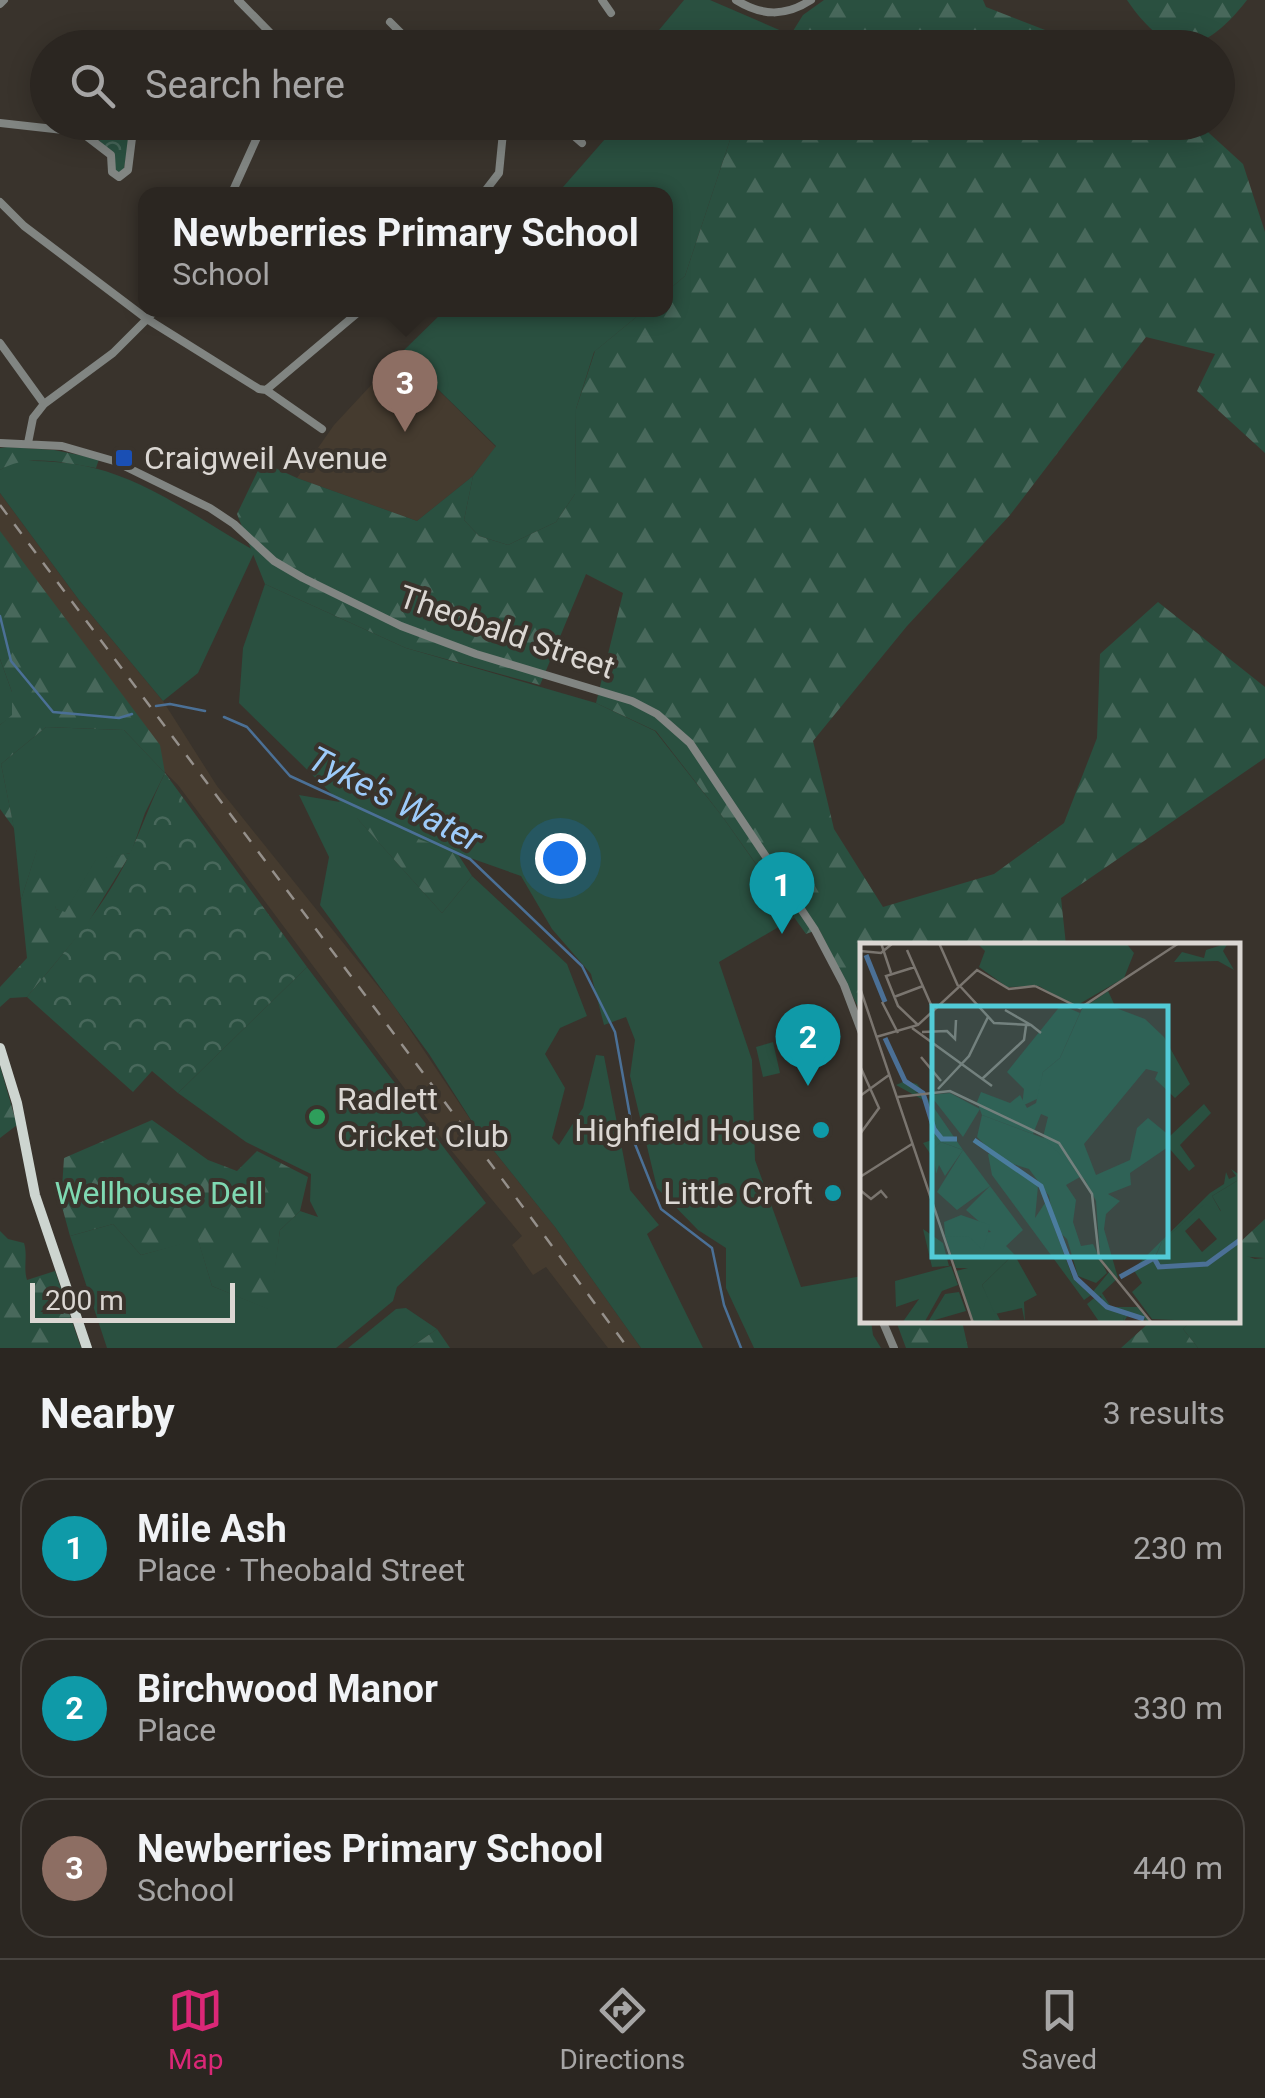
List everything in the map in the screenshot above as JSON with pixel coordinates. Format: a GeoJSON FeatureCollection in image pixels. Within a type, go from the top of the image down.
{"type":"FeatureCollection","features":[{"type":"Feature","properties":{"kind":"main road"},"geometry":{"type":"LineString","coordinates":[[0,1048],[11,1078],[35,1195],[86,1348]]}},
{"type":"Feature","properties":{"kind":"street"},"geometry":{"type":"LineString","coordinates":[[238,0],[267,30]]}},
{"type":"Feature","properties":{"kind":"street"},"geometry":{"type":"LineString","coordinates":[[602,0],[612,13]]}},
{"type":"Feature","properties":{"kind":"street"},"geometry":{"type":"LineString","coordinates":[[736,0],[762,12],[779,14],[811,0]]}},
{"type":"Feature","properties":{"kind":"street"},"geometry":{"type":"LineString","coordinates":[[390,22],[399,30]]}},
{"type":"Feature","properties":{"kind":"street"},"geometry":{"type":"LineString","coordinates":[[0,123],[30,126]]}},
{"type":"Feature","properties":{"kind":"street"},"geometry":{"type":"LineString","coordinates":[[98,140],[111,155],[114,176],[123,176],[128,170],[132,140]]}},
{"type":"Feature","properties":{"kind":"street"},"geometry":{"type":"LineString","coordinates":[[234,187],[256,140]]}},
{"type":"Feature","properties":{"kind":"street"},"geometry":{"type":"LineString","coordinates":[[488,187],[499,173],[502,140]]}},
{"type":"Feature","properties":{"kind":"street"},"geometry":{"type":"LineString","coordinates":[[579,140],[582,143]]}},
{"type":"Feature","properties":{"kind":"street"},"geometry":{"type":"LineString","coordinates":[[0,202],[24,226],[138,312]]}},
{"type":"Feature","properties":{"kind":"street"},"geometry":{"type":"LineString","coordinates":[[144,317],[266,390],[322,429]]}},
{"type":"Feature","properties":{"kind":"street"},"geometry":{"type":"LineString","coordinates":[[266,390],[353,317]]}},
{"type":"Feature","properties":{"kind":"street"},"geometry":{"type":"LineString","coordinates":[[28,443],[33,418],[44,404],[99,364],[147,319]]}},
{"type":"Feature","properties":{"kind":"street"},"geometry":{"type":"LineString","coordinates":[[0,343],[44,404]]}},
{"type":"Feature","properties":{"kind":"street","name":"Theobald Street"},"geometry":{"type":"LineString","coordinates":[[0,443],[93,453],[223,516],[274,561],[420,634],[632,701],[657,714],[690,743],[815,930],[844,984],[860,1028]]}},
{"type":"Feature","properties":{"kind":"street"},"geometry":{"type":"LineString","coordinates":[[883,1323],[894,1348]]}},
{"type":"Feature","properties":{"kind":"shaded area"},"geometry":{"type":"Polygon","coordinates":[[[401,353],[496,447],[473,476],[417,521],[297,478],[334,425],[401,353]]]}},
{"type":"Feature","properties":{"kind":"shaded area"},"geometry":{"type":"Polygon","coordinates":[[[0,493],[79,600],[163,701],[217,786],[394,1006],[478,1131],[555,1227],[641,1348],[608,1348],[546,1267],[533,1275],[512,1245],[522,1236],[446,1144],[178,785],[142,749],[0,548],[0,493]]]}},
{"type":"Feature","properties":{"kind":"green space"},"geometry":{"type":"Polygon","coordinates":[[[684,0],[710,0],[779,30],[659,30],[684,0]]]}},
{"type":"Feature","properties":{"kind":"green space"},"geometry":{"type":"Polygon","coordinates":[[[824,0],[983,0],[986,7],[1045,30],[794,30],[803,15],[824,0]]]}},
{"type":"Feature","properties":{"kind":"green space"},"geometry":{"type":"Polygon","coordinates":[[[1127,0],[1247,0],[1218,30],[1154,30],[1127,0]]]}},
{"type":"Feature","properties":{"kind":"green space"},"geometry":{"type":"Polygon","coordinates":[[[99,140],[129,140],[123,174],[114,172],[114,157],[99,140]]]}},
{"type":"Feature","properties":{"kind":"green space"},"geometry":{"type":"Polygon","coordinates":[[[604,140],[730,140],[685,276],[673,286],[673,187],[563,187],[604,140]]]}},
{"type":"Feature","properties":{"kind":"green space"},"geometry":{"type":"Polygon","coordinates":[[[730,140],[1217,140],[1243,164],[1265,232],[1265,453],[1197,391],[1215,354],[1146,337],[1010,515],[907,626],[813,741],[834,829],[883,907],[994,874],[1064,823],[1097,738],[1100,654],[1158,602],[1265,687],[1265,758],[1061,898],[1066,943],[860,943],[860,1011],[819,929],[806,934],[656,731],[596,703],[623,593],[586,574],[540,685],[406,648],[265,584],[237,514],[262,462],[417,521],[473,476],[464,520],[479,536],[508,545],[556,522],[575,494],[576,409],[595,351],[636,317],[673,317],[673,286],[685,276],[730,140]]]}},
{"type":"Feature","properties":{"kind":"green space"},"geometry":{"type":"Polygon","coordinates":[[[438,317],[636,317],[594,352],[576,409],[575,494],[556,522],[508,545],[479,536],[464,520],[473,476],[496,446],[401,353],[438,317]]]}},
{"type":"Feature","properties":{"kind":"green space"},"geometry":{"type":"Polygon","coordinates":[[[0,448],[54,450],[99,459],[96,468],[35,461],[0,470],[0,448]]]}},
{"type":"Feature","properties":{"kind":"green space"},"geometry":{"type":"Polygon","coordinates":[[[15,461],[74,464],[115,474],[157,493],[255,551],[198,673],[163,701],[79,600],[0,493],[0,470],[15,461]]]}},
{"type":"Feature","properties":{"kind":"green space"},"geometry":{"type":"Polygon","coordinates":[[[0,531],[160,745],[165,773],[124,730],[46,727],[1,764],[14,828],[0,809],[0,725],[12,715],[12,692],[0,659],[0,531]]]}},
{"type":"Feature","properties":{"kind":"green space"},"geometry":{"type":"Polygon","coordinates":[[[265,584],[406,648],[596,703],[655,731],[722,816],[794,918],[719,962],[752,1060],[755,1160],[801,1287],[860,1276],[860,1323],[871,1323],[881,1348],[754,1348],[726,1288],[726,1248],[698,1230],[657,1188],[630,1076],[635,1040],[626,1017],[604,1025],[591,974],[552,929],[521,876],[357,818],[442,913],[472,876],[567,964],[587,1016],[560,1028],[545,1054],[565,1088],[552,1138],[559,1145],[583,1108],[596,1055],[604,1056],[630,1190],[659,1225],[647,1234],[703,1348],[641,1348],[555,1227],[478,1131],[429,1054],[320,905],[329,857],[299,795],[340,802],[239,703],[243,648],[265,584]]]}},
{"type":"Feature","properties":{"kind":"green space"},"geometry":{"type":"Polygon","coordinates":[[[0,659],[12,692],[12,716],[0,725],[0,659]]]}},
{"type":"Feature","properties":{"kind":"green space"},"geometry":{"type":"Polygon","coordinates":[[[46,727],[124,730],[165,773],[131,853],[96,860],[65,913],[56,909],[37,850],[21,900],[14,829],[1,764],[46,727]]]}},
{"type":"Feature","properties":{"kind":"green space"},"geometry":{"type":"Polygon","coordinates":[[[165,773],[307,967],[178,1093],[152,1071],[133,1092],[27,997],[110,891],[165,773]]]}},
{"type":"Feature","properties":{"kind":"green space"},"geometry":{"type":"Polygon","coordinates":[[[355,816],[457,853],[472,876],[442,913],[355,816]]]}},
{"type":"Feature","properties":{"kind":"green space"},"geometry":{"type":"Polygon","coordinates":[[[37,849],[46,850],[56,909],[65,912],[96,859],[131,853],[86,926],[27,997],[10,998],[0,1007],[0,987],[27,958],[21,900],[37,849]]]}},
{"type":"Feature","properties":{"kind":"green space","name":"Radlett Cricket Club"},"geometry":{"type":"Polygon","coordinates":[[[307,967],[486,1203],[397,1287],[393,1301],[336,1348],[107,1348],[70,1236],[113,1224],[141,1255],[198,1239],[212,1286],[269,1309],[280,1230],[300,1211],[318,1217],[310,1201],[311,1174],[246,1142],[178,1093],[307,967]]]}},
{"type":"Feature","properties":{"kind":"green space"},"geometry":{"type":"Polygon","coordinates":[[[773,1042],[780,1073],[763,1077],[756,1047],[773,1042]]]}},
{"type":"Feature","properties":{"kind":"green space"},"geometry":{"type":"Polygon","coordinates":[[[0,1066],[17,1125],[0,1138],[0,1066]]]}},
{"type":"Feature","properties":{"kind":"green space","name":"Wellhouse Dell"},"geometry":{"type":"Polygon","coordinates":[[[152,1120],[208,1160],[237,1171],[257,1151],[308,1177],[300,1211],[280,1230],[270,1310],[212,1286],[198,1240],[141,1255],[113,1224],[70,1236],[61,1203],[64,1158],[152,1120]]]}},
{"type":"Feature","properties":{"kind":"green space"},"geometry":{"type":"Polygon","coordinates":[[[1265,1219],[1265,1258],[1240,1256],[1240,1242],[1265,1219]]]}},
{"type":"Feature","properties":{"kind":"green space"},"geometry":{"type":"Polygon","coordinates":[[[0,1231],[8,1239],[24,1243],[27,1280],[55,1271],[81,1348],[0,1348],[0,1231]]]}},
{"type":"Feature","properties":{"kind":"green space"},"geometry":{"type":"Polygon","coordinates":[[[1240,1255],[1265,1258],[1265,1348],[1198,1348],[1183,1329],[1189,1323],[1240,1323],[1240,1255]]]}},
{"type":"Feature","properties":{"kind":"green space"},"geometry":{"type":"Polygon","coordinates":[[[406,1308],[437,1329],[410,1348],[348,1348],[396,1309],[406,1308]]]}},
{"type":"Feature","properties":{"kind":"green space"},"geometry":{"type":"Polygon","coordinates":[[[897,1323],[962,1323],[968,1348],[906,1348],[897,1323]]]}},
{"type":"Feature","properties":{"kind":"green space"},"geometry":{"type":"Polygon","coordinates":[[[1149,1323],[1189,1323],[1183,1329],[1198,1348],[1121,1348],[1149,1323]]]}},
{"type":"Feature","properties":{"kind":"green space"},"geometry":{"type":"Polygon","coordinates":[[[437,1329],[450,1348],[410,1348],[437,1329]]]}},
{"type":"Feature","properties":{"kind":"waterway","name":"Tyke's Water"},"geometry":{"type":"LineString","coordinates":[[0,616],[11,661],[53,712],[119,718],[132,714]]}},
{"type":"Feature","properties":{"kind":"waterway","name":"Tyke's Water"},"geometry":{"type":"LineString","coordinates":[[156,706],[170,704],[205,711]]}},
{"type":"Feature","properties":{"kind":"waterway","name":"Tyke's Water"},"geometry":{"type":"LineString","coordinates":[[224,717],[247,727],[290,776],[470,859],[582,966],[615,1032],[635,1144],[661,1209],[712,1248],[724,1305],[741,1348]]}},
{"type":"Feature","properties":{"kind":"railway"},"geometry":{"type":"LineString","coordinates":[[0,505],[628,1348]]}},
{"type":"Feature","properties":{"kind":"place","name":"Newberries Primary School"},"geometry":{"type":"Point","coordinates":[405,432]}},
{"type":"Feature","properties":{"kind":"place","name":"Craigweil Avenue"},"geometry":{"type":"Point","coordinates":[124,458]}},
{"type":"Feature","properties":{"kind":"place","name":"Mile Ash"},"geometry":{"type":"Point","coordinates":[782,934]}},
{"type":"Feature","properties":{"kind":"place","name":"Birchwood Manor"},"geometry":{"type":"Point","coordinates":[808,1086]}},
{"type":"Feature","properties":{"kind":"place","name":"Radlett Cricket Club"},"geometry":{"type":"Point","coordinates":[317,1117]}},
{"type":"Feature","properties":{"kind":"place","name":"Highfield House"},"geometry":{"type":"Point","coordinates":[821,1130]}},
{"type":"Feature","properties":{"kind":"place","name":"Little Croft"},"geometry":{"type":"Point","coordinates":[833,1193]}}]}
